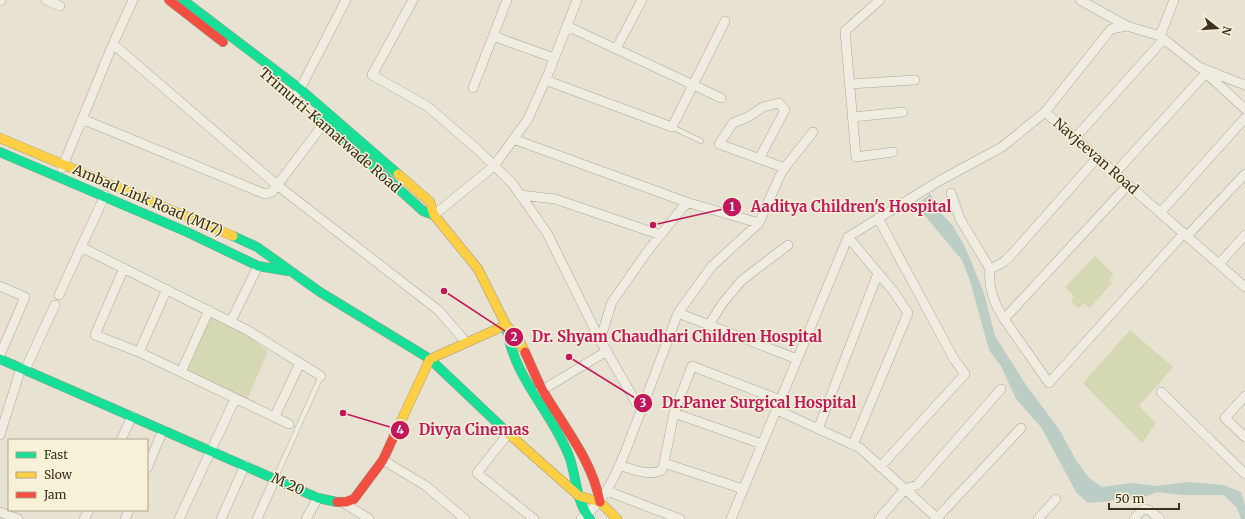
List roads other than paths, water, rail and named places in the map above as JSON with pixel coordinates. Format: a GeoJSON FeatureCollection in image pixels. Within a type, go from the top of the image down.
{"type":"FeatureCollection","features":[{"type":"Feature","properties":{"kind":"street"},"geometry":{"type":"LineString","coordinates":[[46,0],[60,6]]}},
{"type":"Feature","properties":{"kind":"street"},"geometry":{"type":"LineString","coordinates":[[59,178],[113,44],[133,0]]}},
{"type":"Feature","properties":{"kind":"street","name":"Trimurti-Kamatwade Road"},"geometry":{"type":"LineString","coordinates":[[169,0],[194,21],[297,93],[325,122],[423,212],[434,215]]}},
{"type":"Feature","properties":{"kind":"street"},"geometry":{"type":"LineString","coordinates":[[297,93],[346,0]]}},
{"type":"Feature","properties":{"kind":"street"},"geometry":{"type":"LineString","coordinates":[[413,0],[372,75],[427,106],[477,148],[512,183],[547,233],[600,340],[641,411]]}},
{"type":"Feature","properties":{"kind":"street"},"geometry":{"type":"LineString","coordinates":[[473,88],[507,0]]}},
{"type":"Feature","properties":{"kind":"street"},"geometry":{"type":"LineString","coordinates":[[434,215],[494,166],[528,119],[546,80],[577,0]]}},
{"type":"Feature","properties":{"kind":"street"},"geometry":{"type":"LineString","coordinates":[[616,49],[642,0]]}},
{"type":"Feature","properties":{"kind":"street"},"geometry":{"type":"LineString","coordinates":[[880,0],[845,31],[852,116],[856,157],[894,152]]}},
{"type":"Feature","properties":{"kind":"street"},"geometry":{"type":"LineString","coordinates":[[1080,0],[1127,26],[1162,37],[1203,70],[1245,109]]}},
{"type":"Feature","properties":{"kind":"street"},"geometry":{"type":"LineString","coordinates":[[1075,138],[1162,37],[1174,0]]}},
{"type":"Feature","properties":{"kind":"street","name":"Trimurti-Kamatwade Road"},"geometry":{"type":"LineString","coordinates":[[187,1],[430,202],[434,215],[456,240],[478,269],[506,325],[517,336],[543,390],[582,454],[597,486],[600,502]]}},
{"type":"Feature","properties":{"kind":"street"},"geometry":{"type":"LineString","coordinates":[[546,80],[672,127],[725,21]]}},
{"type":"Feature","properties":{"kind":"street"},"geometry":{"type":"LineString","coordinates":[[567,26],[721,98]]}},
{"type":"Feature","properties":{"kind":"street"},"geometry":{"type":"LineString","coordinates":[[1045,112],[1112,29],[1127,26]]}},
{"type":"Feature","properties":{"kind":"street"},"geometry":{"type":"LineString","coordinates":[[493,36],[554,58]]}},
{"type":"Feature","properties":{"kind":"street"},"geometry":{"type":"LineString","coordinates":[[113,44],[277,185],[438,310],[466,342]]}},
{"type":"Feature","properties":{"kind":"street"},"geometry":{"type":"LineString","coordinates":[[1203,70],[1245,85]]}},
{"type":"Feature","properties":{"kind":"street"},"geometry":{"type":"LineString","coordinates":[[1115,173],[1203,70]]}},
{"type":"Feature","properties":{"kind":"street"},"geometry":{"type":"LineString","coordinates":[[850,84],[915,80]]}},
{"type":"Feature","properties":{"kind":"street"},"geometry":{"type":"LineString","coordinates":[[759,159],[785,110],[779,103],[763,107],[733,123],[719,144],[759,159],[785,168]]}},
{"type":"Feature","properties":{"kind":"street"},"geometry":{"type":"LineString","coordinates":[[852,116],[904,112]]}},
{"type":"Feature","properties":{"kind":"street","name":"Navjeevan Road"},"geometry":{"type":"LineString","coordinates":[[848,237],[939,181],[1002,147],[1045,112],[1245,287]]}},
{"type":"Feature","properties":{"kind":"street"},"geometry":{"type":"LineString","coordinates":[[1160,213],[1245,118]]}},
{"type":"Feature","properties":{"kind":"street"},"geometry":{"type":"LineString","coordinates":[[82,119],[262,194],[269,194],[277,185],[325,122]]}},
{"type":"Feature","properties":{"kind":"street"},"geometry":{"type":"LineString","coordinates":[[586,518],[600,502],[618,465],[641,411],[678,313],[712,266],[759,223],[785,168],[813,132]]}},
{"type":"Feature","properties":{"kind":"street","name":"Ambad Link Road (M17)"},"geometry":{"type":"LineString","coordinates":[[0,138],[63,165],[140,195],[257,247],[320,292],[430,359],[508,434],[579,496],[600,502],[617,519]]}},
{"type":"Feature","properties":{"kind":"street"},"geometry":{"type":"LineString","coordinates":[[513,139],[689,203],[759,223]]}},
{"type":"Feature","properties":{"kind":"street","name":"Ambad Link Road (M17)"},"geometry":{"type":"LineString","coordinates":[[0,152],[59,178],[105,195],[188,232],[258,266],[290,271]]}},
{"type":"Feature","properties":{"kind":"street"},"geometry":{"type":"LineString","coordinates":[[990,269],[1004,262],[1012,254],[1097,158]]}},
{"type":"Feature","properties":{"kind":"street"},"geometry":{"type":"LineString","coordinates":[[951,193],[960,219],[990,269],[989,279],[997,309],[1049,383],[1185,235],[1245,174]]}},
{"type":"Feature","properties":{"kind":"street"},"geometry":{"type":"LineString","coordinates":[[1004,319],[1128,185]]}},
{"type":"Feature","properties":{"kind":"street"},"geometry":{"type":"LineString","coordinates":[[59,296],[105,195]]}},
{"type":"Feature","properties":{"kind":"street"},"geometry":{"type":"LineString","coordinates":[[520,195],[555,199],[661,235]]}},
{"type":"Feature","properties":{"kind":"street"},"geometry":{"type":"LineString","coordinates":[[600,340],[612,302],[661,235],[683,207],[689,203]]}},
{"type":"Feature","properties":{"kind":"street"},"geometry":{"type":"LineString","coordinates":[[878,218],[954,359],[966,374],[880,467]]}},
{"type":"Feature","properties":{"kind":"street"},"geometry":{"type":"LineString","coordinates":[[1219,264],[1245,235]]}},
{"type":"Feature","properties":{"kind":"street"},"geometry":{"type":"LineString","coordinates":[[731,519],[848,237],[878,273],[908,313],[853,445]]}},
{"type":"Feature","properties":{"kind":"street"},"geometry":{"type":"LineString","coordinates":[[709,325],[722,304],[741,281],[788,245]]}},
{"type":"Feature","properties":{"kind":"street"},"geometry":{"type":"LineString","coordinates":[[81,247],[231,321],[321,376]]}},
{"type":"Feature","properties":{"kind":"street"},"geometry":{"type":"LineString","coordinates":[[231,321],[258,266]]}},
{"type":"Feature","properties":{"kind":"street"},"geometry":{"type":"LineString","coordinates":[[124,268],[95,335],[139,352],[289,424]]}},
{"type":"Feature","properties":{"kind":"street"},"geometry":{"type":"LineString","coordinates":[[818,429],[878,273]]}},
{"type":"Feature","properties":{"kind":"street"},"geometry":{"type":"LineString","coordinates":[[0,286],[25,297],[0,355]]}},
{"type":"Feature","properties":{"kind":"street"},"geometry":{"type":"LineString","coordinates":[[139,352],[167,289]]}},
{"type":"Feature","properties":{"kind":"street"},"geometry":{"type":"LineString","coordinates":[[0,435],[23,369],[55,305]]}},
{"type":"Feature","properties":{"kind":"street"},"geometry":{"type":"LineString","coordinates":[[180,372],[209,310]]}},
{"type":"Feature","properties":{"kind":"street"},"geometry":{"type":"LineString","coordinates":[[678,313],[797,359]]}},
{"type":"Feature","properties":{"kind":"street"},"geometry":{"type":"LineString","coordinates":[[344,503],[350,502],[354,499],[383,460],[430,359],[506,325]]}},
{"type":"Feature","properties":{"kind":"street","name":"Trimurti-Kamatwade Road"},"geometry":{"type":"LineString","coordinates":[[506,325],[507,341],[534,395],[568,454],[574,469],[579,496],[586,518]]}},
{"type":"Feature","properties":{"kind":"street"},"geometry":{"type":"LineString","coordinates":[[534,395],[607,351]]}},
{"type":"Feature","properties":{"kind":"street","name":"M 20"},"geometry":{"type":"LineString","coordinates":[[0,359],[318,498],[344,503]]}},
{"type":"Feature","properties":{"kind":"street"},"geometry":{"type":"LineString","coordinates":[[274,416],[300,363]]}},
{"type":"Feature","properties":{"kind":"street"},"geometry":{"type":"LineString","coordinates":[[618,465],[647,473],[662,470],[674,413],[692,366],[780,400]]}},
{"type":"Feature","properties":{"kind":"street"},"geometry":{"type":"LineString","coordinates":[[879,519],[905,489],[917,485],[1001,389]]}},
{"type":"Feature","properties":{"kind":"street"},"geometry":{"type":"LineString","coordinates":[[1161,392],[1245,474]]}},
{"type":"Feature","properties":{"kind":"street"},"geometry":{"type":"LineString","coordinates":[[179,519],[235,399]]}},
{"type":"Feature","properties":{"kind":"street"},"geometry":{"type":"LineString","coordinates":[[1243,402],[1225,418],[1245,436]]}},
{"type":"Feature","properties":{"kind":"street"},"geometry":{"type":"LineString","coordinates":[[777,410],[860,448],[938,518],[1021,428]]}},
{"type":"Feature","properties":{"kind":"street"},"geometry":{"type":"LineString","coordinates":[[674,413],[762,444]]}},
{"type":"Feature","properties":{"kind":"street"},"geometry":{"type":"LineString","coordinates":[[121,439],[132,416]]}},
{"type":"Feature","properties":{"kind":"street"},"geometry":{"type":"LineString","coordinates":[[148,466],[163,430]]}},
{"type":"Feature","properties":{"kind":"street"},"geometry":{"type":"LineString","coordinates":[[508,434],[477,473],[534,519]]}},
{"type":"Feature","properties":{"kind":"street"},"geometry":{"type":"LineString","coordinates":[[383,460],[426,486],[465,519]]}},
{"type":"Feature","properties":{"kind":"street"},"geometry":{"type":"LineString","coordinates":[[664,463],[743,489]]}},
{"type":"Feature","properties":{"kind":"street"},"geometry":{"type":"LineString","coordinates":[[221,519],[245,465]]}},
{"type":"Feature","properties":{"kind":"street"},"geometry":{"type":"LineString","coordinates":[[257,519],[276,479]]}},
{"type":"Feature","properties":{"kind":"street"},"geometry":{"type":"LineString","coordinates":[[606,491],[680,519]]}},
{"type":"Feature","properties":{"kind":"street"},"geometry":{"type":"LineString","coordinates":[[306,519],[318,498]]}},
{"type":"Feature","properties":{"kind":"street"},"geometry":{"type":"LineString","coordinates":[[1038,519],[1056,499]]}},
{"type":"Feature","properties":{"kind":"street"},"geometry":{"type":"LineString","coordinates":[[344,503],[369,519]]}},
{"type":"Feature","properties":{"kind":"street"},"geometry":{"type":"LineString","coordinates":[[1134,519],[1143,509],[1149,510],[1160,519]]}},
{"type":"Feature","properties":{"kind":"street"},"geometry":{"type":"LineString","coordinates":[[0,512],[18,519]]}},
{"type":"Feature","properties":{"kind":"lane"},"geometry":{"type":"LineString","coordinates":[[672,127],[701,140]]}},
{"type":"Feature","properties":{"kind":"lane"},"geometry":{"type":"LineString","coordinates":[[276,479],[321,376]]}},
{"type":"Feature","properties":{"kind":"place","name":"Aaditya Children's Hospital"},"geometry":{"type":"Point","coordinates":[653,225]}},
{"type":"Feature","properties":{"kind":"place","name":"Dr. Shyam Chaudhari Children Hospital"},"geometry":{"type":"Point","coordinates":[444,291]}},
{"type":"Feature","properties":{"kind":"place","name":"Dr.Paner Surgical Hospital"},"geometry":{"type":"Point","coordinates":[569,357]}},
{"type":"Feature","properties":{"kind":"place","name":"Divya Cinemas"},"geometry":{"type":"Point","coordinates":[343,413]}}]}
